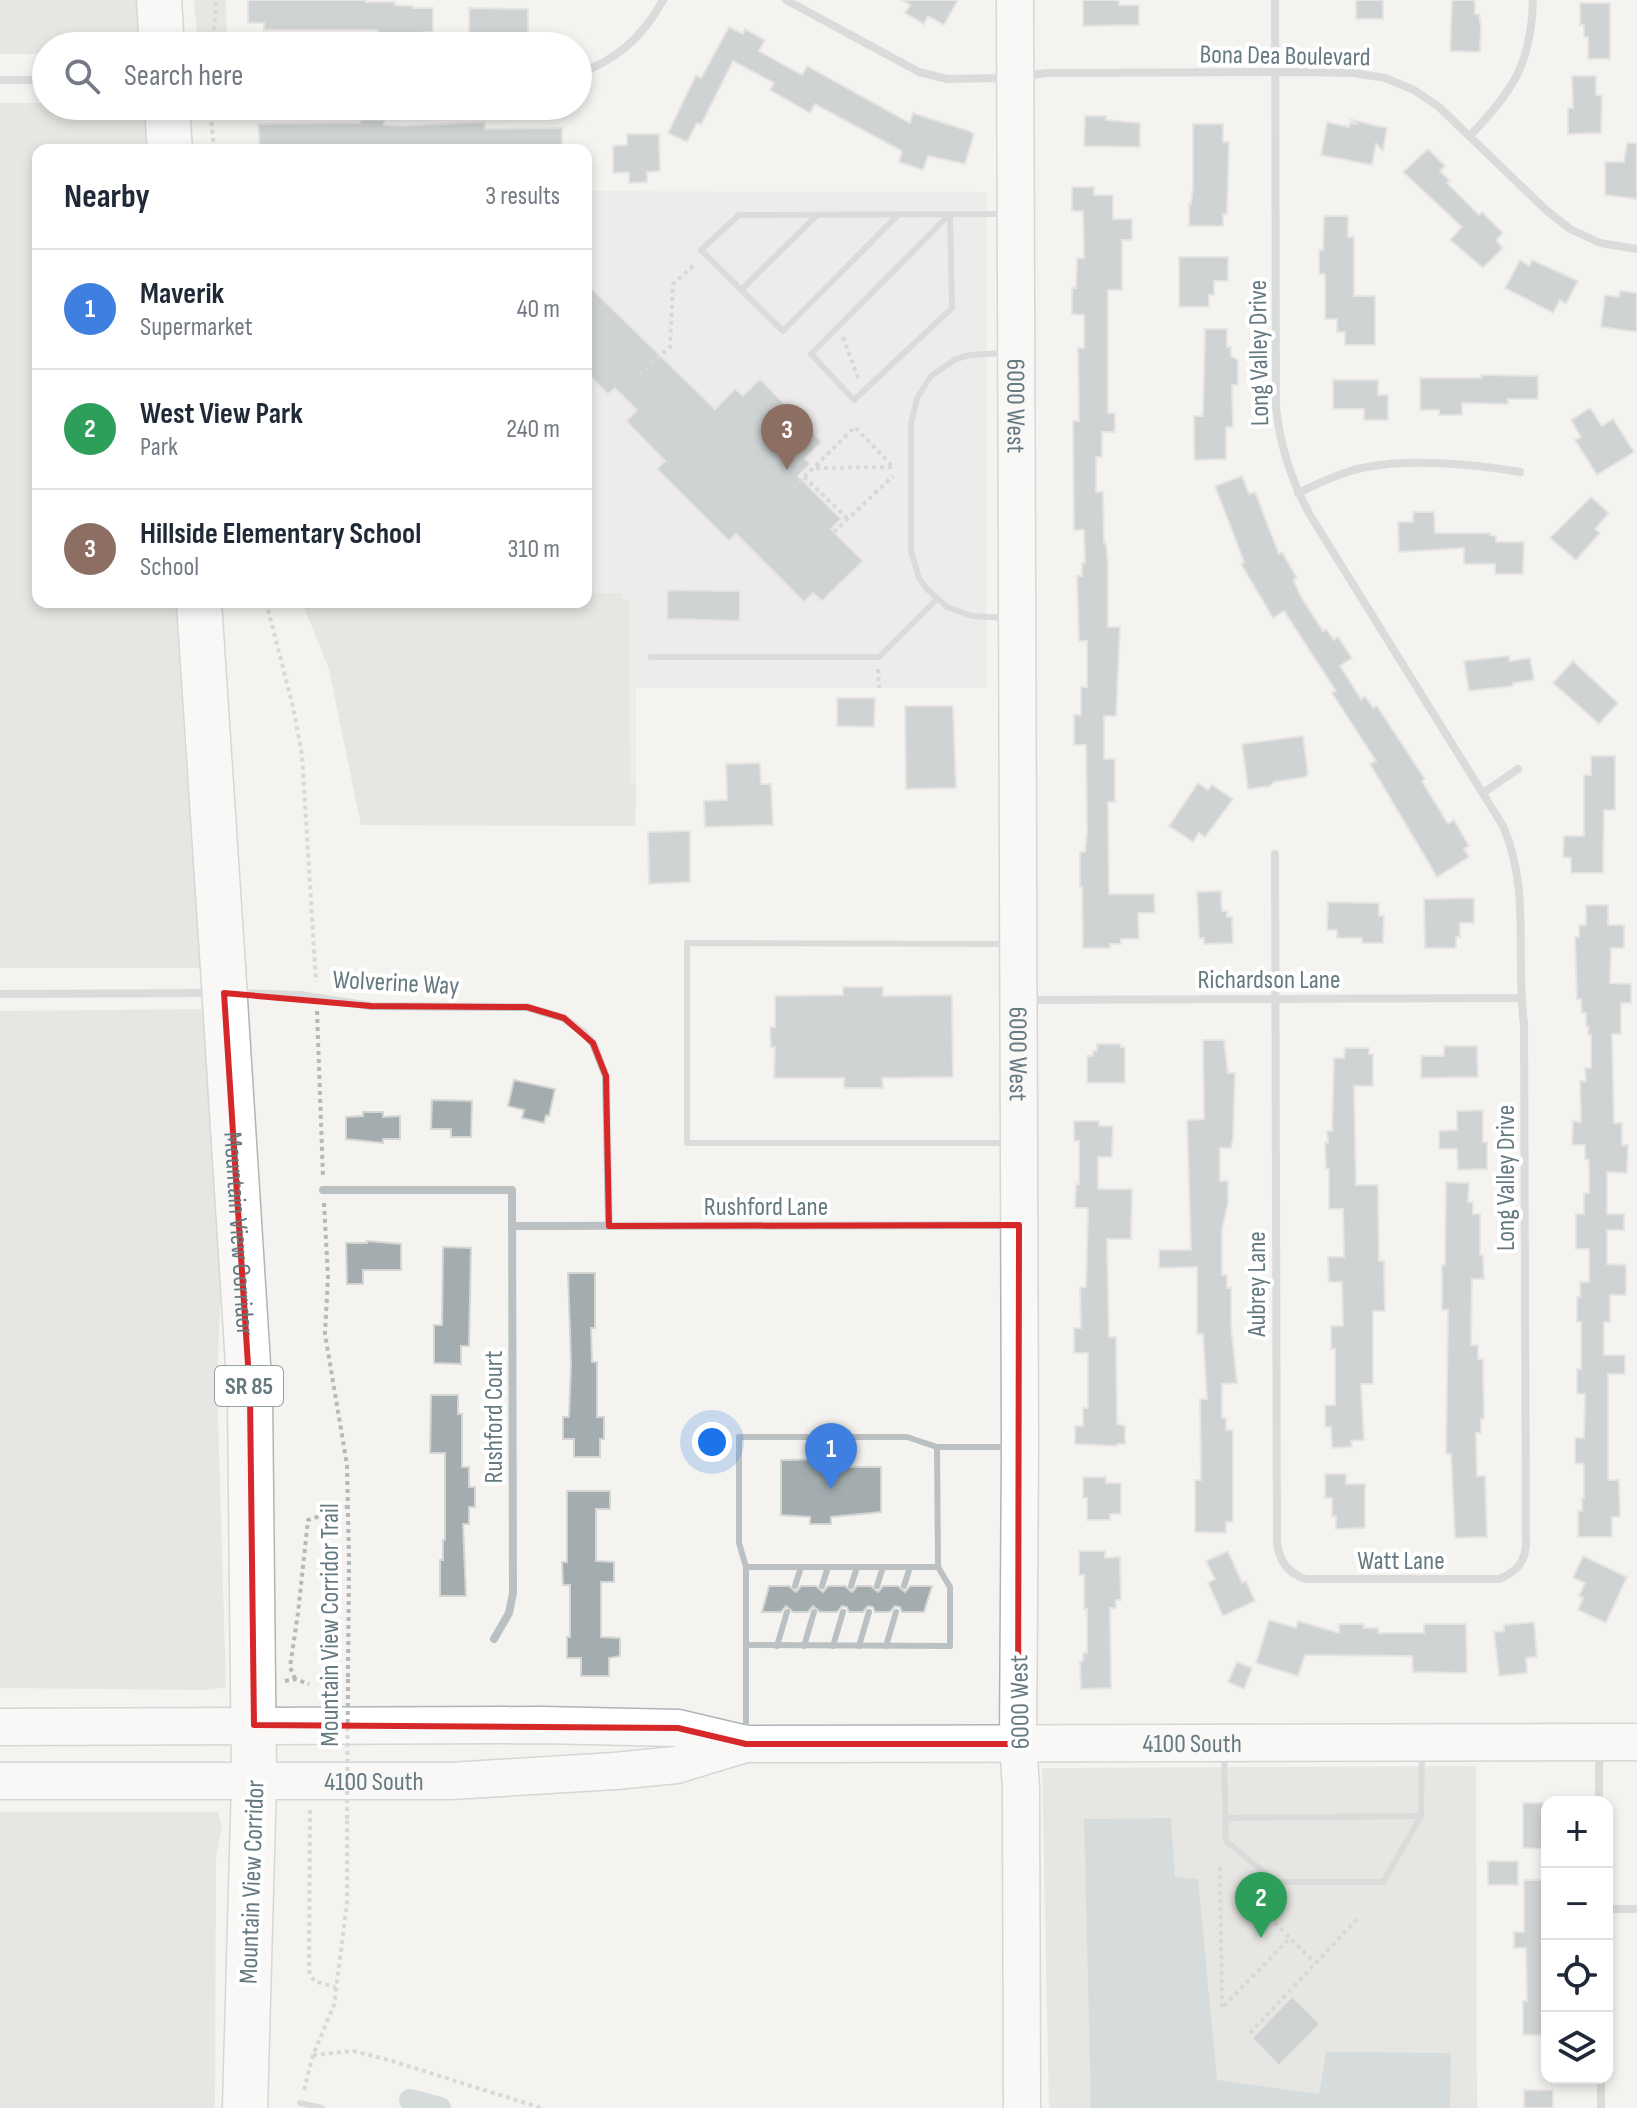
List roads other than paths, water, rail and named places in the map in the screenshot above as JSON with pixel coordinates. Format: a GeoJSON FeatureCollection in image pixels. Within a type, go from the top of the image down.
{"type":"FeatureCollection","features":[{"type":"Feature","properties":{"kind":"highway","name":"Mountain View Corridor"},"geometry":{"type":"LineString","coordinates":[[199,608],[250,1396],[254,1781],[245,2106]]}},
{"type":"Feature","properties":{"kind":"main road","name":"6000 West"},"geometry":{"type":"LineString","coordinates":[[1015,0],[1020,1447],[1018,1744],[1022,2108]]}},
{"type":"Feature","properties":{"kind":"main road","name":"4100 South"},"geometry":{"type":"LineString","coordinates":[[0,1727],[678,1728],[746,1744],[1637,1742]]}},
{"type":"Feature","properties":{"kind":"main road","name":"4100 South"},"geometry":{"type":"LineString","coordinates":[[0,1781],[451,1781],[676,1765],[746,1744]]}},
{"type":"Feature","properties":{"kind":"street"},"geometry":{"type":"LineString","coordinates":[[592,67],[607,61],[638,36],[663,0]]}},
{"type":"Feature","properties":{"kind":"street","name":"Bona Dea Boulevard"},"geometry":{"type":"LineString","coordinates":[[786,0],[906,67],[933,77],[964,80],[1047,73],[1354,73],[1401,83],[1426,96],[1570,229],[1600,243],[1637,249]]}},
{"type":"Feature","properties":{"kind":"street","name":"Long Valley Drive"},"geometry":{"type":"LineString","coordinates":[[1275,0],[1276,407],[1284,457],[1298,493],[1503,826],[1516,863],[1521,902],[1524,1024],[1526,1544],[1524,1557],[1517,1569]]}},
{"type":"Feature","properties":{"kind":"street"},"geometry":{"type":"LineString","coordinates":[[1470,136],[1517,78],[1529,43],[1533,0]]}},
{"type":"Feature","properties":{"kind":"street"},"geometry":{"type":"LineString","coordinates":[[0,80],[32,80]]}},
{"type":"Feature","properties":{"kind":"street"},"geometry":{"type":"LineString","coordinates":[[1298,493],[1346,473],[1381,465],[1475,465],[1520,472]]}},
{"type":"Feature","properties":{"kind":"street"},"geometry":{"type":"LineString","coordinates":[[1483,793],[1518,769]]}},
{"type":"Feature","properties":{"kind":"street","name":"Aubrey Lane"},"geometry":{"type":"LineString","coordinates":[[1275,854],[1277,1540],[1285,1567]]}},
{"type":"Feature","properties":{"kind":"street","name":"Wolverine Way"},"geometry":{"type":"LineString","coordinates":[[0,994],[267,992],[371,1006],[511,1006],[553,1013],[584,1033],[593,1043],[603,1065],[608,1101],[609,1226]]}},
{"type":"Feature","properties":{"kind":"street","name":"Richardson Lane"},"geometry":{"type":"LineString","coordinates":[[1018,1000],[1521,998]]}},
{"type":"Feature","properties":{"kind":"street","name":"Rushford Court"},"geometry":{"type":"LineString","coordinates":[[323,1190],[512,1190],[513,1593],[509,1613],[494,1639]]}},
{"type":"Feature","properties":{"kind":"street","name":"Rushford Lane"},"geometry":{"type":"LineString","coordinates":[[512,1226],[1019,1225]]}},
{"type":"Feature","properties":{"kind":"street","name":"Watt Lane"},"geometry":{"type":"LineString","coordinates":[[1285,1567],[1298,1576],[1314,1579],[1491,1580],[1517,1569]]}},
{"type":"Feature","properties":{"kind":"street"},"geometry":{"type":"LineString","coordinates":[[1599,1743],[1599,1796]]}},
{"type":"Feature","properties":{"kind":"street"},"geometry":{"type":"LineString","coordinates":[[1613,1909],[1637,1909]]}},
{"type":"Feature","properties":{"kind":"street"},"geometry":{"type":"LineString","coordinates":[[1601,2084],[1601,2108]]}},
{"type":"Feature","properties":{"kind":"lane"},"geometry":{"type":"LineString","coordinates":[[899,214],[783,331],[701,250],[739,215],[1016,213]]}},
{"type":"Feature","properties":{"kind":"lane"},"geometry":{"type":"LineString","coordinates":[[950,214],[952,308],[854,400],[811,354],[950,214]]}},
{"type":"Feature","properties":{"kind":"lane"},"geometry":{"type":"LineString","coordinates":[[741,290],[817,215]]}},
{"type":"Feature","properties":{"kind":"lane"},"geometry":{"type":"LineString","coordinates":[[1016,353],[970,355],[956,359],[931,376],[917,398],[911,424],[911,551],[919,578],[947,607],[972,616],[1017,618]]}},
{"type":"Feature","properties":{"kind":"lane"},"geometry":{"type":"LineString","coordinates":[[651,657],[879,657],[937,599]]}},
{"type":"Feature","properties":{"kind":"lane"},"geometry":{"type":"LineString","coordinates":[[1018,944],[687,943],[687,1143],[1019,1143]]}},
{"type":"Feature","properties":{"kind":"lane"},"geometry":{"type":"LineString","coordinates":[[746,1744],[746,1567],[739,1543],[739,1437],[907,1437],[937,1447],[1020,1447]]}},
{"type":"Feature","properties":{"kind":"lane"},"geometry":{"type":"LineString","coordinates":[[746,1645],[950,1646],[950,1587],[938,1567],[937,1447]]}},
{"type":"Feature","properties":{"kind":"lane"},"geometry":{"type":"LineString","coordinates":[[746,1567],[938,1567]]}},
{"type":"Feature","properties":{"kind":"lane"},"geometry":{"type":"LineString","coordinates":[[795,1586],[801,1567]]}},
{"type":"Feature","properties":{"kind":"lane"},"geometry":{"type":"LineString","coordinates":[[822,1586],[828,1567]]}},
{"type":"Feature","properties":{"kind":"lane"},"geometry":{"type":"LineString","coordinates":[[851,1586],[857,1567]]}},
{"type":"Feature","properties":{"kind":"lane"},"geometry":{"type":"LineString","coordinates":[[877,1586],[883,1567]]}},
{"type":"Feature","properties":{"kind":"lane"},"geometry":{"type":"LineString","coordinates":[[904,1586],[910,1567]]}},
{"type":"Feature","properties":{"kind":"lane"},"geometry":{"type":"LineString","coordinates":[[777,1646],[787,1612]]}},
{"type":"Feature","properties":{"kind":"lane"},"geometry":{"type":"LineString","coordinates":[[804,1646],[814,1612]]}},
{"type":"Feature","properties":{"kind":"lane"},"geometry":{"type":"LineString","coordinates":[[833,1646],[843,1612]]}},
{"type":"Feature","properties":{"kind":"lane"},"geometry":{"type":"LineString","coordinates":[[859,1646],[869,1612]]}},
{"type":"Feature","properties":{"kind":"lane"},"geometry":{"type":"LineString","coordinates":[[886,1646],[896,1612]]}},
{"type":"Feature","properties":{"kind":"lane"},"geometry":{"type":"LineString","coordinates":[[1224,1743],[1226,1841],[1276,1882],[1383,1882],[1421,1816],[1422,1743]]}},
{"type":"Feature","properties":{"kind":"lane"},"geometry":{"type":"LineString","coordinates":[[1225,1818],[1421,1816]]}},
{"type":"Feature","properties":{"kind":"lane"},"geometry":{"type":"LineString","coordinates":[[300,2103],[322,2108]]}},
{"type":"Feature","properties":{"kind":"waterway"},"geometry":{"type":"LineString","coordinates":[[410,2100],[440,2108]]}},
{"type":"Feature","properties":{"kind":"place","name":"Hillside Elementary School"},"geometry":{"type":"Point","coordinates":[787,470]}},
{"type":"Feature","properties":{"kind":"place","name":"Maverik"},"geometry":{"type":"Point","coordinates":[831,1489]}},
{"type":"Feature","properties":{"kind":"place","name":"West View Park"},"geometry":{"type":"Point","coordinates":[1261,1938]}}]}
